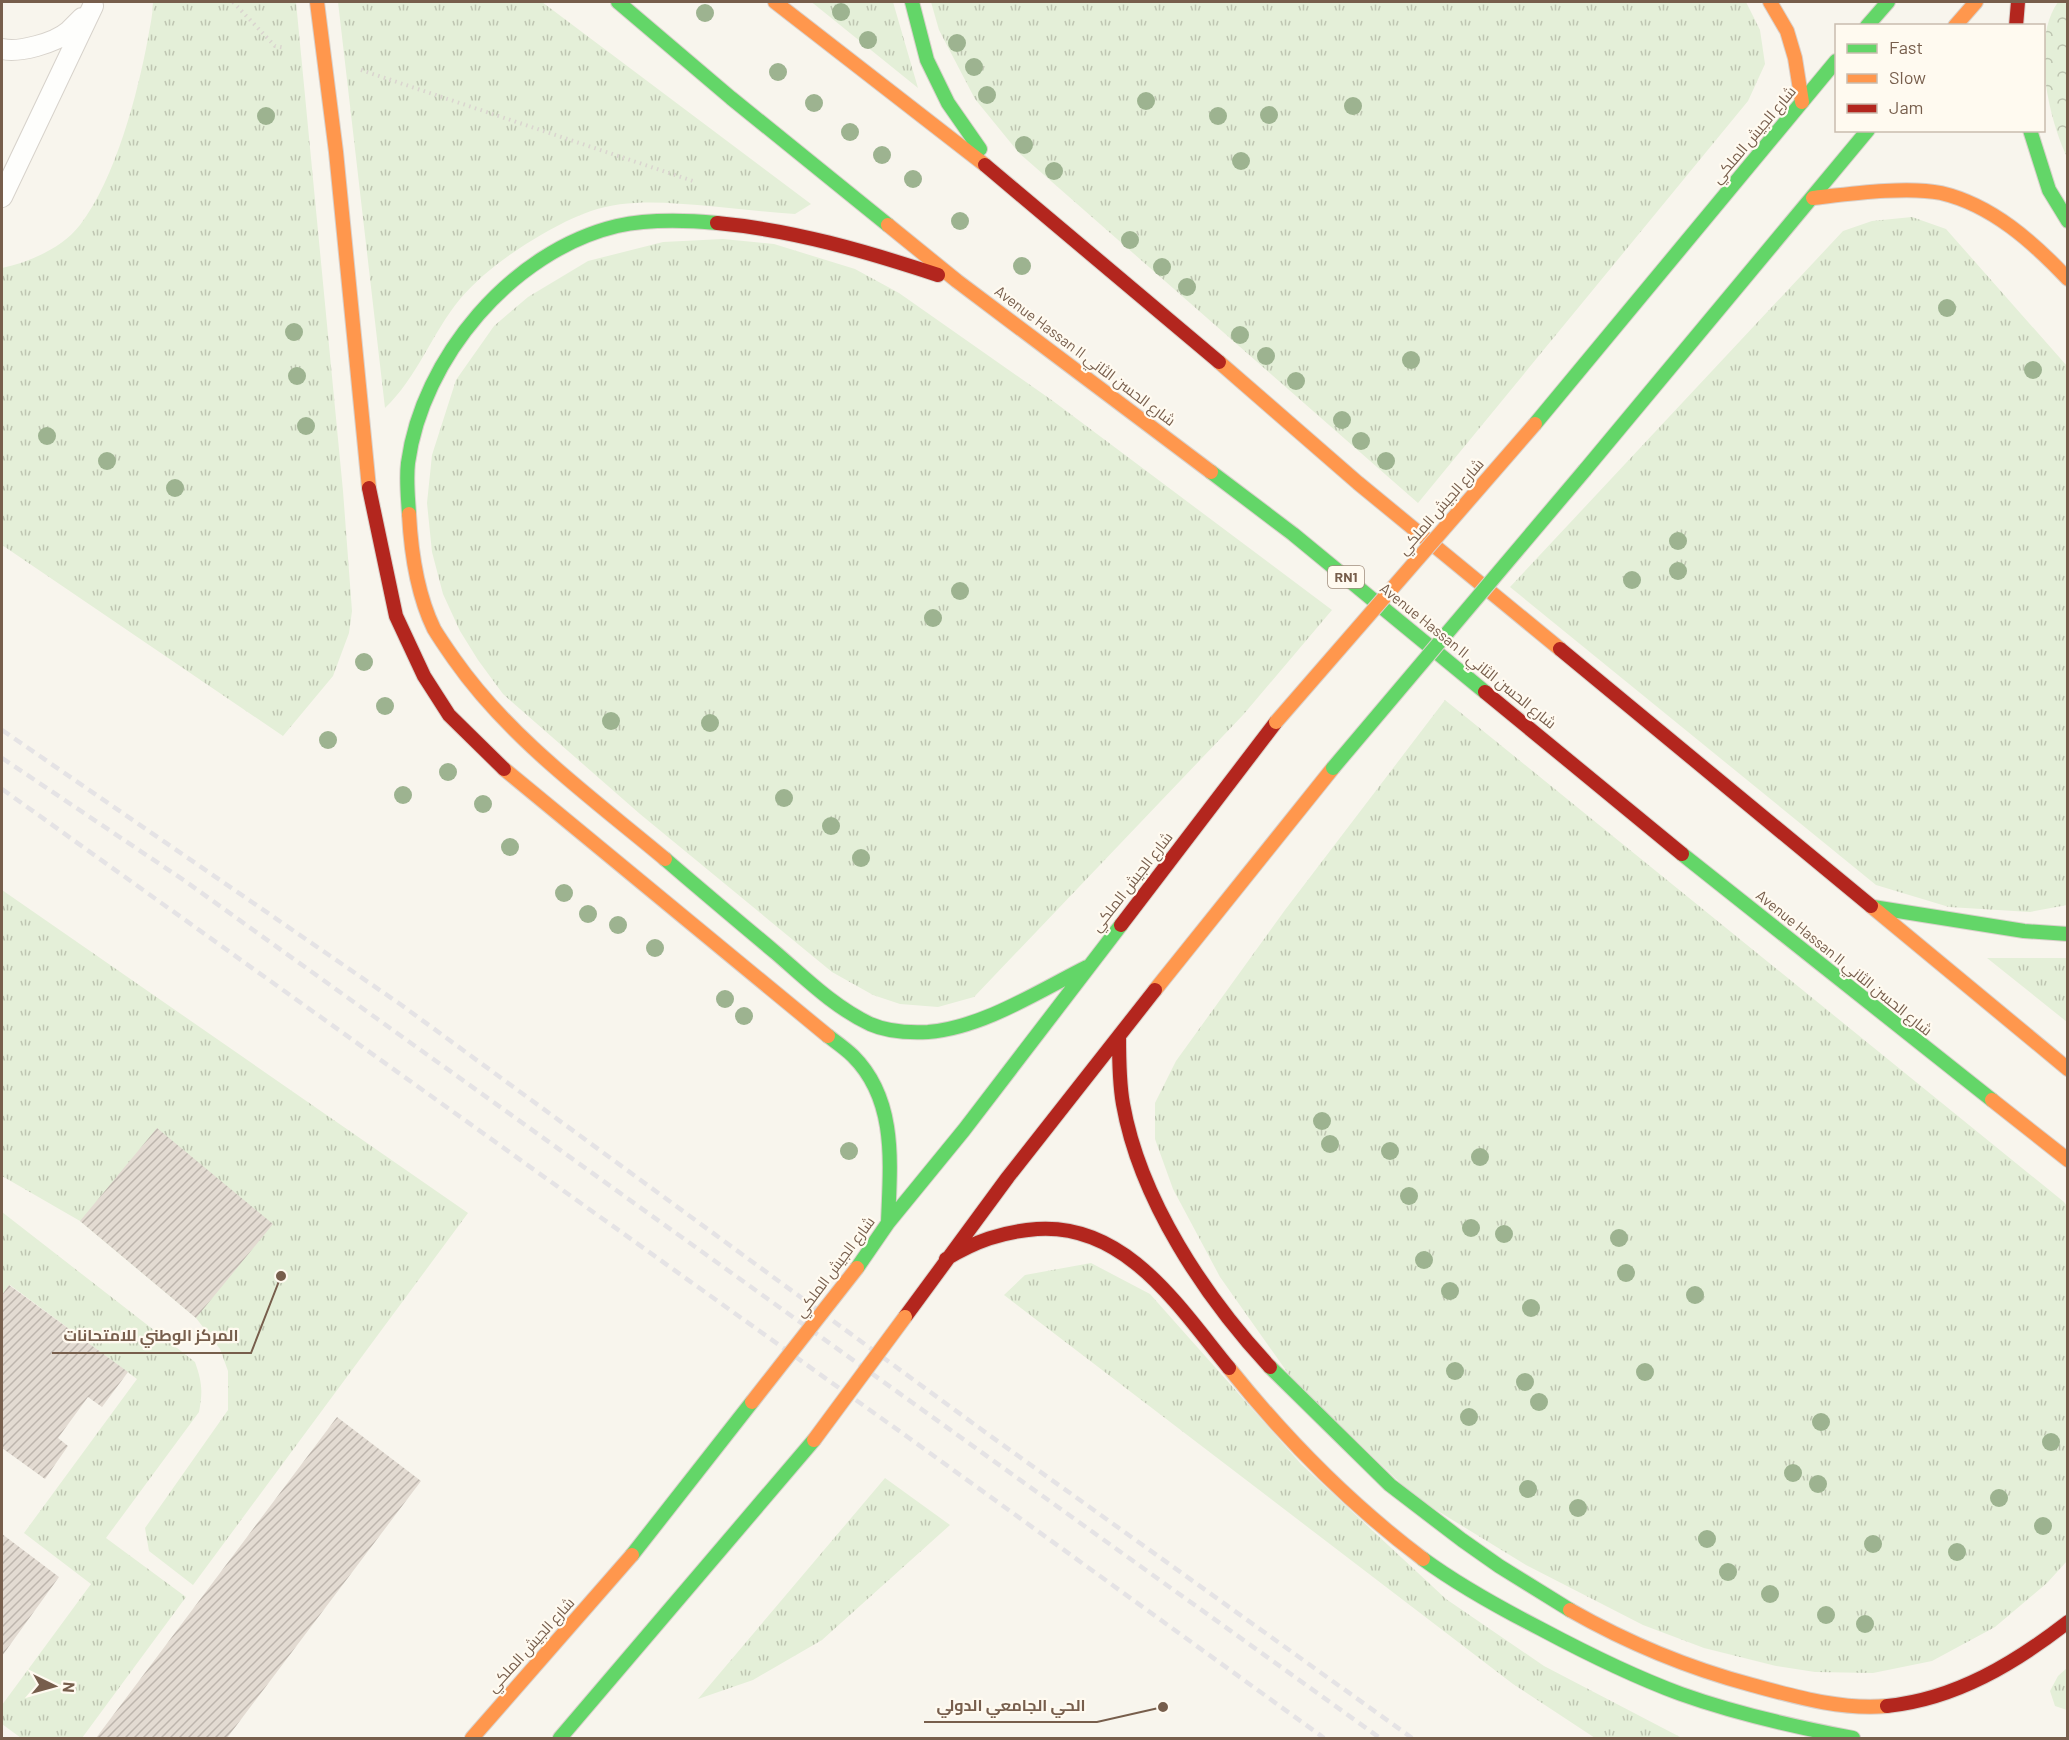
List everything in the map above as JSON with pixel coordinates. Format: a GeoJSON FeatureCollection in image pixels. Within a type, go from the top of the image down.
{"type":"FeatureCollection","features":[{"type":"Feature","properties":{"kind":"main road"},"geometry":{"type":"LineString","coordinates":[[317,2],[336,152],[367,481],[396,616],[424,676],[449,715],[497,763],[854,1058],[869,1077],[882,1104],[890,1145],[888,1223]]}},
{"type":"Feature","properties":{"kind":"main road","name":"Avenue Hassan II شارع الحسن الثاني"},"geometry":{"type":"LineString","coordinates":[[618,2],[731,98],[957,281],[1293,534],[1718,883],[2067,1160]]}},
{"type":"Feature","properties":{"kind":"main road"},"geometry":{"type":"LineString","coordinates":[[775,2],[999,175],[1150,302],[1358,483],[1874,907],[2067,1069]]}},
{"type":"Feature","properties":{"kind":"main road"},"geometry":{"type":"LineString","coordinates":[[912,2],[927,60],[948,103],[999,175]]}},
{"type":"Feature","properties":{"kind":"main road"},"geometry":{"type":"LineString","coordinates":[[1770,2],[1787,31],[1793,49],[1802,102]]}},
{"type":"Feature","properties":{"kind":"main road"},"geometry":{"type":"LineString","coordinates":[[1869,24],[1888,2]]}},
{"type":"Feature","properties":{"kind":"main road"},"geometry":{"type":"LineString","coordinates":[[1957,24],[1976,2]]}},
{"type":"Feature","properties":{"kind":"main road"},"geometry":{"type":"LineString","coordinates":[[2016,24],[2018,2]]}},
{"type":"Feature","properties":{"kind":"main road","name":"شارع الجيش الملكي"},"geometry":{"type":"LineString","coordinates":[[472,1738],[619,1571],[857,1268],[888,1223],[964,1130],[1276,722],[1535,424],[1835,62]]}},
{"type":"Feature","properties":{"kind":"main road"},"geometry":{"type":"LineString","coordinates":[[560,1738],[814,1440],[946,1259],[1119,1036],[1333,768],[1866,132]]}},
{"type":"Feature","properties":{"kind":"main road"},"geometry":{"type":"LineString","coordinates":[[2031,132],[2049,190],[2067,221]]}},
{"type":"Feature","properties":{"kind":"main road"},"geometry":{"type":"LineString","coordinates":[[1813,198],[1899,191],[1941,193],[1968,201],[1996,217],[2033,244],[2067,279]]}},
{"type":"Feature","properties":{"kind":"main road"},"geometry":{"type":"LineString","coordinates":[[957,281],[841,244],[754,226],[662,220],[616,226],[568,244],[522,272],[488,303],[459,337],[437,372],[419,416],[408,465],[408,526],[415,570],[432,624],[463,674],[499,713],[553,766],[816,988],[844,1009],[879,1028],[908,1032],[938,1030],[972,1023],[1087,967]]}},
{"type":"Feature","properties":{"kind":"main road"},"geometry":{"type":"LineString","coordinates":[[1874,907],[2024,931],[2067,934]]}},
{"type":"Feature","properties":{"kind":"main road"},"geometry":{"type":"LineString","coordinates":[[1119,1036],[1120,1084],[1129,1129],[1146,1178],[1172,1232],[1207,1287],[1282,1380],[1387,1482],[1449,1530],[1548,1598],[1622,1636],[1703,1671],[1789,1696],[1830,1704],[1875,1707],[1923,1700],[1961,1687],[2001,1669],[2067,1622]]}},
{"type":"Feature","properties":{"kind":"main road"},"geometry":{"type":"LineString","coordinates":[[946,1259],[982,1239],[1046,1228],[1074,1230],[1100,1239],[1125,1254],[1154,1280],[1241,1383],[1307,1455],[1374,1519],[1422,1559],[1470,1591],[1556,1637],[1660,1686],[1793,1727],[1854,1738]]}},
{"type":"Feature","properties":{"kind":"lane"},"geometry":{"type":"LineString","coordinates":[[2,49],[8,51],[39,46],[67,33],[94,4]]}},
{"type":"Feature","properties":{"kind":"lane"},"geometry":{"type":"LineString","coordinates":[[2,197],[94,4]]}},
{"type":"Feature","properties":{"kind":"path"},"geometry":{"type":"LineString","coordinates":[[233,2],[275,46],[323,57],[696,182]]}},
{"type":"Feature","properties":{"kind":"green space"},"geometry":{"type":"Polygon","coordinates":[[[153,2],[296,2],[343,491],[352,611],[349,633],[333,676],[283,736],[2,545],[2,268],[34,258],[64,241],[80,225],[93,206],[114,161],[131,109],[144,60],[153,2]]]}},
{"type":"Feature","properties":{"kind":"green space"},"geometry":{"type":"Polygon","coordinates":[[[338,2],[542,2],[811,204],[795,214],[650,202],[620,204],[591,211],[566,222],[508,256],[467,291],[450,312],[406,383],[385,408],[338,2]]]}},
{"type":"Feature","properties":{"kind":"green space"},"geometry":{"type":"Polygon","coordinates":[[[811,2],[893,2],[918,88],[814,4],[811,2]]]}},
{"type":"Feature","properties":{"kind":"green space"},"geometry":{"type":"Polygon","coordinates":[[[931,2],[1746,2],[1760,30],[1765,64],[1748,101],[1418,503],[1019,153],[975,99],[939,30],[931,2]]]}},
{"type":"Feature","properties":{"kind":"green space"},"geometry":{"type":"Polygon","coordinates":[[[2058,2],[2067,2],[2067,157],[2054,122],[2045,79],[2045,36],[2058,2]]]}},
{"type":"Feature","properties":{"kind":"green space"},"geometry":{"type":"Polygon","coordinates":[[[1912,217],[1946,229],[2067,366],[2067,905],[2030,912],[1949,907],[1876,885],[1510,587],[1843,231],[1872,221],[1912,217]]]}},
{"type":"Feature","properties":{"kind":"green space"},"geometry":{"type":"Polygon","coordinates":[[[723,239],[774,244],[855,269],[899,293],[1053,401],[1332,610],[1243,715],[974,997],[938,1007],[900,1004],[873,995],[832,972],[640,814],[503,694],[460,631],[443,594],[432,552],[427,503],[432,455],[456,380],[494,326],[528,297],[588,261],[663,242],[723,239]]]}},
{"type":"Feature","properties":{"kind":"green space"},"geometry":{"type":"Polygon","coordinates":[[[1445,700],[2064,1202],[2068,1208],[2067,1561],[2047,1583],[1995,1627],[1932,1661],[1873,1673],[1815,1672],[1776,1666],[1704,1648],[1643,1625],[1526,1565],[1415,1497],[1292,1379],[1220,1277],[1173,1189],[1155,1139],[1155,1103],[1176,1061],[1285,910],[1445,700]]]}},
{"type":"Feature","properties":{"kind":"green space"},"geometry":{"type":"Polygon","coordinates":[[[2,890],[468,1213],[193,1585],[149,1551],[145,1528],[228,1410],[228,1371],[220,1349],[196,1318],[80,1221],[2,1176],[2,890]]]}},
{"type":"Feature","properties":{"kind":"green space"},"geometry":{"type":"Polygon","coordinates":[[[1987,958],[2067,958],[2067,1022],[1987,958]]]}},
{"type":"Feature","properties":{"kind":"green space"},"geometry":{"type":"Polygon","coordinates":[[[2,1212],[195,1362],[200,1381],[199,1412],[106,1538],[186,1597],[82,1738],[21,1738],[2,1724],[2,1705],[91,1584],[24,1533],[137,1379],[10,1285],[2,1295],[2,1212]]]}},
{"type":"Feature","properties":{"kind":"green space"},"geometry":{"type":"Polygon","coordinates":[[[1091,1263],[1150,1294],[1301,1464],[1446,1599],[1544,1666],[1682,1738],[1595,1738],[1513,1684],[1004,1295],[1025,1275],[1091,1263]]]}},
{"type":"Feature","properties":{"kind":"green space"},"geometry":{"type":"Polygon","coordinates":[[[885,1478],[950,1525],[822,1640],[753,1680],[698,1699],[885,1478]]]}},
{"type":"Feature","properties":{"kind":"green space"},"geometry":{"type":"Polygon","coordinates":[[[2067,1668],[2067,1710],[2055,1706],[2050,1691],[2058,1676],[2067,1668]]]}},
{"type":"Feature","properties":{"kind":"building"},"geometry":{"type":"Polygon","coordinates":[[[157,1128],[273,1224],[196,1318],[80,1221],[157,1128]]]}},
{"type":"Feature","properties":{"kind":"building"},"geometry":{"type":"Polygon","coordinates":[[[9,1285],[128,1372],[102,1407],[88,1397],[58,1438],[68,1446],[45,1479],[2,1448],[2,1295],[9,1285]]]}},
{"type":"Feature","properties":{"kind":"building"},"geometry":{"type":"Polygon","coordinates":[[[337,1417],[421,1481],[227,1738],[96,1738],[337,1417]]]}},
{"type":"Feature","properties":{"kind":"building"},"geometry":{"type":"Polygon","coordinates":[[[2,1534],[59,1577],[2,1656],[2,1534]]]}},
{"type":"Feature","properties":{"kind":"railway"},"geometry":{"type":"LineString","coordinates":[[2,730],[400,1004],[989,1435],[1412,1738]]}},
{"type":"Feature","properties":{"kind":"railway"},"geometry":{"type":"LineString","coordinates":[[2,758],[185,881],[1380,1738]]}},
{"type":"Feature","properties":{"kind":"railway"},"geometry":{"type":"LineString","coordinates":[[2,789],[1324,1738]]}},
{"type":"Feature","properties":{"kind":"traffic: fast"},"geometry":{"type":"LineString","coordinates":[[618,2],[731,98],[888,225]]}},
{"type":"Feature","properties":{"kind":"traffic: fast"},"geometry":{"type":"LineString","coordinates":[[912,2],[927,60],[948,103],[980,149]]}},
{"type":"Feature","properties":{"kind":"traffic: fast"},"geometry":{"type":"LineString","coordinates":[[1869,24],[1888,2]]}},
{"type":"Feature","properties":{"kind":"traffic: fast"},"geometry":{"type":"LineString","coordinates":[[1535,424],[1835,62]]}},
{"type":"Feature","properties":{"kind":"traffic: fast"},"geometry":{"type":"LineString","coordinates":[[1585,470],[1866,132]]}},
{"type":"Feature","properties":{"kind":"traffic: fast"},"geometry":{"type":"LineString","coordinates":[[2031,132],[2049,190],[2068,221]]}},
{"type":"Feature","properties":{"kind":"traffic: fast"},"geometry":{"type":"LineString","coordinates":[[409,514],[408,463],[417,424],[432,385],[453,348],[478,314],[508,284],[542,259],[578,239],[617,226],[667,221],[717,223]]}},
{"type":"Feature","properties":{"kind":"traffic: fast"},"geometry":{"type":"LineString","coordinates":[[1333,768],[1585,470]]}},
{"type":"Feature","properties":{"kind":"traffic: fast"},"geometry":{"type":"LineString","coordinates":[[1211,472],[1293,534],[1485,692]]}},
{"type":"Feature","properties":{"kind":"traffic: fast"},"geometry":{"type":"LineString","coordinates":[[1682,854],[1992,1100]]}},
{"type":"Feature","properties":{"kind":"traffic: fast"},"geometry":{"type":"LineString","coordinates":[[665,859],[832,1001],[857,1017],[884,1029],[928,1032],[969,1024],[1010,1007],[1087,967]]}},
{"type":"Feature","properties":{"kind":"traffic: fast"},"geometry":{"type":"LineString","coordinates":[[1873,907],[2024,931],[2068,934]]}},
{"type":"Feature","properties":{"kind":"traffic: fast"},"geometry":{"type":"LineString","coordinates":[[857,1268],[888,1223],[964,1130],[1121,925]]}},
{"type":"Feature","properties":{"kind":"traffic: fast"},"geometry":{"type":"LineString","coordinates":[[828,1036],[853,1056],[868,1074],[878,1093],[888,1135],[890,1157],[888,1223]]}},
{"type":"Feature","properties":{"kind":"traffic: fast"},"geometry":{"type":"LineString","coordinates":[[1270,1367],[1390,1485],[1499,1566],[1570,1610]]}},
{"type":"Feature","properties":{"kind":"traffic: fast"},"geometry":{"type":"LineString","coordinates":[[632,1555],[752,1402]]}},
{"type":"Feature","properties":{"kind":"traffic: fast"},"geometry":{"type":"LineString","coordinates":[[560,1738],[814,1440]]}},
{"type":"Feature","properties":{"kind":"traffic: fast"},"geometry":{"type":"LineString","coordinates":[[1423,1559],[1510,1613],[1645,1680],[1745,1714],[1853,1738]]}},
{"type":"Feature","properties":{"kind":"traffic: slow"},"geometry":{"type":"LineString","coordinates":[[317,2],[336,152],[369,488]]}},
{"type":"Feature","properties":{"kind":"traffic: slow"},"geometry":{"type":"LineString","coordinates":[[775,2],[985,165]]}},
{"type":"Feature","properties":{"kind":"traffic: slow"},"geometry":{"type":"LineString","coordinates":[[1770,2],[1787,31],[1795,58],[1802,102]]}},
{"type":"Feature","properties":{"kind":"traffic: slow"},"geometry":{"type":"LineString","coordinates":[[1957,24],[1976,2]]}},
{"type":"Feature","properties":{"kind":"traffic: slow"},"geometry":{"type":"LineString","coordinates":[[1813,198],[1911,190],[1941,193],[1960,199],[1977,206],[2010,227],[2041,252],[2068,279]]}},
{"type":"Feature","properties":{"kind":"traffic: slow"},"geometry":{"type":"LineString","coordinates":[[888,225],[957,281],[1211,472]]}},
{"type":"Feature","properties":{"kind":"traffic: slow"},"geometry":{"type":"LineString","coordinates":[[1219,362],[1358,483],[1560,649]]}},
{"type":"Feature","properties":{"kind":"traffic: slow"},"geometry":{"type":"LineString","coordinates":[[1276,722],[1535,424]]}},
{"type":"Feature","properties":{"kind":"traffic: slow"},"geometry":{"type":"LineString","coordinates":[[409,514],[413,558],[423,602],[434,629],[454,659],[476,688],[526,741],[580,790],[665,859]]}},
{"type":"Feature","properties":{"kind":"traffic: slow"},"geometry":{"type":"LineString","coordinates":[[1155,990],[1333,768]]}},
{"type":"Feature","properties":{"kind":"traffic: slow"},"geometry":{"type":"LineString","coordinates":[[504,769],[828,1036]]}},
{"type":"Feature","properties":{"kind":"traffic: slow"},"geometry":{"type":"LineString","coordinates":[[1871,906],[2068,1069]]}},
{"type":"Feature","properties":{"kind":"traffic: slow"},"geometry":{"type":"LineString","coordinates":[[1992,1100],[2068,1160]]}},
{"type":"Feature","properties":{"kind":"traffic: slow"},"geometry":{"type":"LineString","coordinates":[[752,1402],[857,1268]]}},
{"type":"Feature","properties":{"kind":"traffic: slow"},"geometry":{"type":"LineString","coordinates":[[814,1440],[905,1317]]}},
{"type":"Feature","properties":{"kind":"traffic: slow"},"geometry":{"type":"LineString","coordinates":[[1229,1368],[1320,1470],[1370,1516],[1423,1559]]}},
{"type":"Feature","properties":{"kind":"traffic: slow"},"geometry":{"type":"LineString","coordinates":[[472,1738],[632,1555]]}},
{"type":"Feature","properties":{"kind":"traffic: slow"},"geometry":{"type":"LineString","coordinates":[[1570,1610],[1659,1654],[1728,1678],[1819,1702],[1853,1706],[1887,1706]]}},
{"type":"Feature","properties":{"kind":"traffic: jam"},"geometry":{"type":"LineString","coordinates":[[2016,24],[2018,2]]}},
{"type":"Feature","properties":{"kind":"traffic: jam"},"geometry":{"type":"LineString","coordinates":[[985,165],[1219,362]]}},
{"type":"Feature","properties":{"kind":"traffic: jam"},"geometry":{"type":"LineString","coordinates":[[717,223],[801,236],[938,275]]}},
{"type":"Feature","properties":{"kind":"traffic: jam"},"geometry":{"type":"LineString","coordinates":[[369,488],[396,616],[424,676],[449,715],[504,769]]}},
{"type":"Feature","properties":{"kind":"traffic: jam"},"geometry":{"type":"LineString","coordinates":[[1560,649],[1871,906]]}},
{"type":"Feature","properties":{"kind":"traffic: jam"},"geometry":{"type":"LineString","coordinates":[[1485,692],[1682,854]]}},
{"type":"Feature","properties":{"kind":"traffic: jam"},"geometry":{"type":"LineString","coordinates":[[1121,925],[1276,722]]}},
{"type":"Feature","properties":{"kind":"traffic: jam"},"geometry":{"type":"LineString","coordinates":[[905,1317],[1008,1177],[1155,990]]}},
{"type":"Feature","properties":{"kind":"traffic: jam"},"geometry":{"type":"LineString","coordinates":[[1119,1036],[1123,1104],[1144,1176],[1178,1245],[1199,1278],[1222,1310],[1270,1367]]}},
{"type":"Feature","properties":{"kind":"traffic: jam"},"geometry":{"type":"LineString","coordinates":[[946,1259],[989,1238],[1024,1230],[1069,1231],[1098,1240],[1124,1254],[1148,1273],[1170,1296],[1229,1368]]}},
{"type":"Feature","properties":{"kind":"traffic: jam"},"geometry":{"type":"LineString","coordinates":[[1887,1706],[1937,1696],[1984,1677],[2006,1665],[2068,1622]]}},
{"type":"Feature","properties":{"kind":"place","name":"المركز الوطني للامتحانات"},"geometry":{"type":"Point","coordinates":[281,1276]}},
{"type":"Feature","properties":{"kind":"place","name":"الحي الجامعي الدولي"},"geometry":{"type":"Point","coordinates":[1163,1707]}}]}
